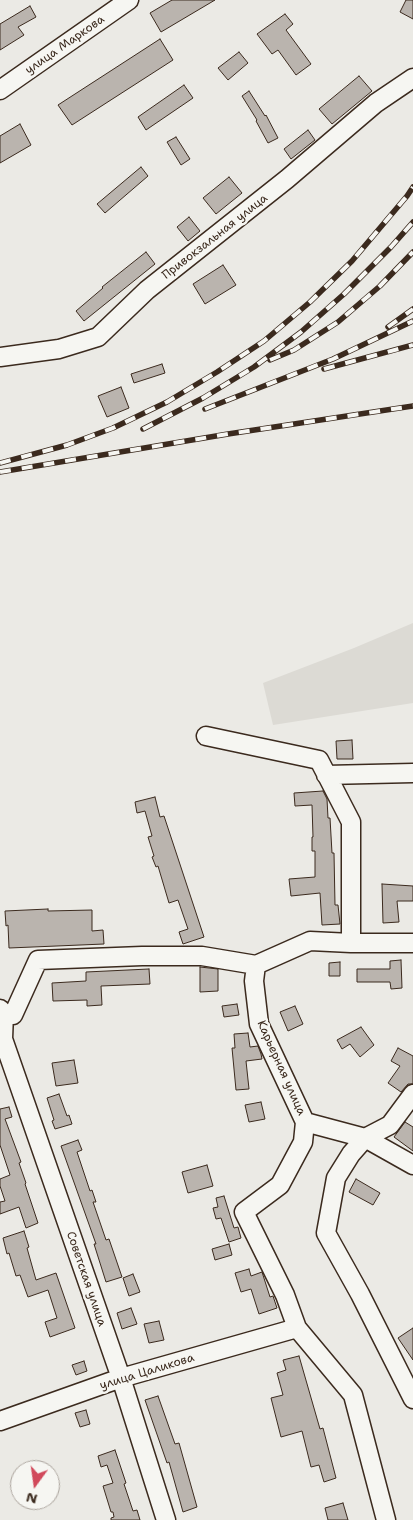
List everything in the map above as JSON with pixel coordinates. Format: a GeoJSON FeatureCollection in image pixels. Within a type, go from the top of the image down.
{"type":"FeatureCollection","features":[{"type":"Feature","properties":{"kind":"street","name":"улица Маркова"},"geometry":{"type":"LineString","coordinates":[[0,90],[130,0]]}},
{"type":"Feature","properties":{"kind":"street","name":"Привокзальная улица"},"geometry":{"type":"LineString","coordinates":[[0,357],[59,349],[98,337],[147,290],[287,180],[376,102],[413,78]]}},
{"type":"Feature","properties":{"kind":"street"},"geometry":{"type":"LineString","coordinates":[[206,736],[319,760],[351,822],[351,944]]}},
{"type":"Feature","properties":{"kind":"street"},"geometry":{"type":"LineString","coordinates":[[326,775],[413,773]]}},
{"type":"Feature","properties":{"kind":"street"},"geometry":{"type":"LineString","coordinates":[[2,1011],[13,1014],[38,960],[202,956],[256,965],[310,941],[351,944],[413,943]]}},
{"type":"Feature","properties":{"kind":"street","name":"Карьерная улица"},"geometry":{"type":"LineString","coordinates":[[256,965],[254,981],[259,1024],[305,1122],[303,1142],[280,1185],[244,1212],[285,1295],[296,1328],[353,1395],[386,1520]]}},
{"type":"Feature","properties":{"kind":"street","name":"Советская улица"},"geometry":{"type":"LineString","coordinates":[[2,1011],[3,1038],[121,1378],[166,1520]]}},
{"type":"Feature","properties":{"kind":"street"},"geometry":{"type":"LineString","coordinates":[[413,1094],[390,1125],[365,1138],[351,1154],[336,1178],[326,1233],[360,1294],[413,1399]]}},
{"type":"Feature","properties":{"kind":"street"},"geometry":{"type":"LineString","coordinates":[[305,1122],[365,1138],[413,1166]]}},
{"type":"Feature","properties":{"kind":"street","name":"улица Цаликова"},"geometry":{"type":"LineString","coordinates":[[0,1422],[121,1378],[296,1328]]}},
{"type":"Feature","properties":{"kind":"shaded area"},"geometry":{"type":"Polygon","coordinates":[[[413,623],[413,703],[273,725],[263,683],[413,623]]]}},
{"type":"Feature","properties":{"kind":"building"},"geometry":{"type":"Polygon","coordinates":[[[172,0],[215,0],[161,32],[150,13],[172,0]]]}},
{"type":"Feature","properties":{"kind":"building"},"geometry":{"type":"Polygon","coordinates":[[[406,0],[413,0],[413,19],[400,12],[406,0]]]}},
{"type":"Feature","properties":{"kind":"building"},"geometry":{"type":"Polygon","coordinates":[[[30,6],[36,17],[18,27],[24,35],[0,50],[0,24],[30,6]]]}},
{"type":"Feature","properties":{"kind":"building"},"geometry":{"type":"Polygon","coordinates":[[[285,14],[293,24],[286,30],[311,64],[296,75],[278,50],[272,54],[257,34],[285,14]]]}},
{"type":"Feature","properties":{"kind":"building"},"geometry":{"type":"Polygon","coordinates":[[[160,39],[173,60],[72,125],[58,105],[160,39]]]}},
{"type":"Feature","properties":{"kind":"building"},"geometry":{"type":"Polygon","coordinates":[[[239,52],[248,63],[228,80],[218,68],[239,52]]]}},
{"type":"Feature","properties":{"kind":"building"},"geometry":{"type":"Polygon","coordinates":[[[359,76],[372,91],[332,124],[319,109],[359,76]]]}},
{"type":"Feature","properties":{"kind":"building"},"geometry":{"type":"Polygon","coordinates":[[[184,85],[193,98],[146,130],[138,117],[184,85]]]}},
{"type":"Feature","properties":{"kind":"building"},"geometry":{"type":"Polygon","coordinates":[[[249,91],[266,115],[278,138],[268,143],[257,120],[242,96],[249,91]]]}},
{"type":"Feature","properties":{"kind":"building"},"geometry":{"type":"Polygon","coordinates":[[[20,124],[31,145],[0,163],[0,136],[20,124]]]}},
{"type":"Feature","properties":{"kind":"building"},"geometry":{"type":"Polygon","coordinates":[[[308,130],[315,140],[291,159],[284,149],[308,130]]]}},
{"type":"Feature","properties":{"kind":"building"},"geometry":{"type":"Polygon","coordinates":[[[176,137],[190,159],[181,165],[167,142],[176,137]]]}},
{"type":"Feature","properties":{"kind":"building"},"geometry":{"type":"Polygon","coordinates":[[[141,167],[148,176],[105,213],[97,204],[141,167]]]}},
{"type":"Feature","properties":{"kind":"building"},"geometry":{"type":"Polygon","coordinates":[[[229,177],[242,193],[216,214],[203,198],[229,177]]]}},
{"type":"Feature","properties":{"kind":"building"},"geometry":{"type":"Polygon","coordinates":[[[189,217],[200,231],[188,241],[177,227],[189,217]]]}},
{"type":"Feature","properties":{"kind":"building"},"geometry":{"type":"Polygon","coordinates":[[[146,252],[155,264],[84,321],[76,311],[102,287],[146,252]]]}},
{"type":"Feature","properties":{"kind":"building"},"geometry":{"type":"Polygon","coordinates":[[[223,265],[236,285],[205,304],[193,284],[223,265]]]}},
{"type":"Feature","properties":{"kind":"building"},"geometry":{"type":"Polygon","coordinates":[[[162,364],[165,373],[134,383],[131,374],[162,364]]]}},
{"type":"Feature","properties":{"kind":"building"},"geometry":{"type":"Polygon","coordinates":[[[121,387],[129,408],[107,417],[98,396],[121,387]]]}},
{"type":"Feature","properties":{"kind":"building"},"geometry":{"type":"Polygon","coordinates":[[[352,740],[353,759],[337,759],[336,741],[352,740]]]}},
{"type":"Feature","properties":{"kind":"building"},"geometry":{"type":"Polygon","coordinates":[[[323,791],[327,799],[328,818],[330,818],[332,853],[334,853],[335,905],[338,905],[340,924],[322,925],[320,893],[291,896],[289,879],[315,877],[315,851],[312,851],[312,805],[295,806],[294,793],[323,791]]]}},
{"type":"Feature","properties":{"kind":"building"},"geometry":{"type":"Polygon","coordinates":[[[155,797],[160,817],[164,816],[204,937],[183,944],[179,932],[188,929],[178,900],[169,903],[158,866],[156,867],[152,857],[154,856],[148,837],[152,836],[145,811],[137,813],[135,802],[155,797]]]}},
{"type":"Feature","properties":{"kind":"building"},"geometry":{"type":"Polygon","coordinates":[[[382,884],[413,886],[413,901],[397,901],[399,922],[383,923],[382,884]]]}},
{"type":"Feature","properties":{"kind":"building"},"geometry":{"type":"Polygon","coordinates":[[[48,909],[48,911],[92,910],[92,931],[103,930],[104,944],[9,948],[5,911],[48,909]]]}},
{"type":"Feature","properties":{"kind":"building"},"geometry":{"type":"Polygon","coordinates":[[[401,960],[402,988],[391,989],[390,982],[357,982],[357,969],[390,969],[390,961],[401,960]]]}},
{"type":"Feature","properties":{"kind":"building"},"geometry":{"type":"Polygon","coordinates":[[[340,962],[340,976],[329,976],[329,963],[340,962]]]}},
{"type":"Feature","properties":{"kind":"building"},"geometry":{"type":"Polygon","coordinates":[[[200,967],[218,969],[218,991],[200,992],[200,967]]]}},
{"type":"Feature","properties":{"kind":"building"},"geometry":{"type":"Polygon","coordinates":[[[149,969],[150,984],[101,986],[102,1005],[87,1006],[87,1000],[53,1001],[52,983],[86,981],[86,972],[149,969]]]}},
{"type":"Feature","properties":{"kind":"building"},"geometry":{"type":"Polygon","coordinates":[[[237,1004],[239,1015],[224,1017],[222,1006],[237,1004]]]}},
{"type":"Feature","properties":{"kind":"building"},"geometry":{"type":"Polygon","coordinates":[[[295,1006],[303,1024],[288,1031],[280,1012],[295,1006]]]}},
{"type":"Feature","properties":{"kind":"building"},"geometry":{"type":"Polygon","coordinates":[[[361,1027],[374,1045],[360,1057],[350,1044],[342,1049],[337,1040],[361,1027]]]}},
{"type":"Feature","properties":{"kind":"building"},"geometry":{"type":"Polygon","coordinates":[[[248,1033],[250,1047],[258,1046],[262,1059],[246,1061],[249,1089],[236,1090],[232,1048],[235,1048],[234,1034],[248,1033]]]}},
{"type":"Feature","properties":{"kind":"building"},"geometry":{"type":"Polygon","coordinates":[[[398,1048],[413,1056],[413,1084],[408,1084],[401,1092],[388,1083],[400,1066],[391,1061],[398,1048]]]}},
{"type":"Feature","properties":{"kind":"building"},"geometry":{"type":"Polygon","coordinates":[[[74,1060],[78,1083],[56,1086],[52,1063],[74,1060]]]}},
{"type":"Feature","properties":{"kind":"building"},"geometry":{"type":"Polygon","coordinates":[[[59,1094],[72,1124],[55,1129],[47,1098],[59,1094]]]}},
{"type":"Feature","properties":{"kind":"building"},"geometry":{"type":"Polygon","coordinates":[[[261,1102],[265,1119],[249,1122],[245,1105],[261,1102]]]}},
{"type":"Feature","properties":{"kind":"building"},"geometry":{"type":"Polygon","coordinates":[[[9,1107],[12,1117],[5,1119],[21,1162],[19,1163],[38,1223],[26,1228],[19,1207],[0,1214],[0,1202],[5,1201],[0,1186],[0,1179],[10,1175],[0,1145],[0,1109],[9,1107]]]}},
{"type":"Feature","properties":{"kind":"building"},"geometry":{"type":"Polygon","coordinates":[[[405,1122],[413,1127],[413,1151],[394,1137],[405,1122]]]}},
{"type":"Feature","properties":{"kind":"building"},"geometry":{"type":"Polygon","coordinates":[[[78,1140],[82,1150],[77,1152],[90,1191],[92,1190],[96,1202],[93,1202],[106,1240],[109,1239],[122,1277],[106,1282],[94,1244],[96,1244],[61,1146],[78,1140]]]}},
{"type":"Feature","properties":{"kind":"building"},"geometry":{"type":"Polygon","coordinates":[[[207,1165],[213,1186],[188,1193],[182,1172],[207,1165]]]}},
{"type":"Feature","properties":{"kind":"building"},"geometry":{"type":"Polygon","coordinates":[[[356,1179],[380,1193],[373,1205],[349,1192],[356,1179]]]}},
{"type":"Feature","properties":{"kind":"building"},"geometry":{"type":"Polygon","coordinates":[[[224,1196],[234,1228],[238,1227],[241,1238],[229,1242],[221,1218],[216,1219],[213,1208],[218,1207],[216,1198],[224,1196]]]}},
{"type":"Feature","properties":{"kind":"building"},"geometry":{"type":"Polygon","coordinates":[[[24,1231],[36,1280],[56,1273],[75,1328],[50,1337],[45,1322],[57,1318],[48,1290],[28,1297],[20,1275],[16,1276],[3,1238],[24,1231]]]}},
{"type":"Feature","properties":{"kind":"building"},"geometry":{"type":"Polygon","coordinates":[[[229,1244],[232,1255],[215,1260],[212,1249],[229,1244]]]}},
{"type":"Feature","properties":{"kind":"building"},"geometry":{"type":"Polygon","coordinates":[[[249,1269],[251,1276],[262,1272],[270,1297],[273,1296],[277,1308],[259,1314],[251,1289],[241,1292],[235,1273],[249,1269]]]}},
{"type":"Feature","properties":{"kind":"building"},"geometry":{"type":"Polygon","coordinates":[[[133,1274],[140,1292],[129,1296],[123,1278],[133,1274]]]}},
{"type":"Feature","properties":{"kind":"building"},"geometry":{"type":"Polygon","coordinates":[[[131,1308],[137,1324],[122,1329],[117,1313],[131,1308]]]}},
{"type":"Feature","properties":{"kind":"building"},"geometry":{"type":"Polygon","coordinates":[[[159,1321],[164,1340],[149,1343],[144,1324],[159,1321]]]}},
{"type":"Feature","properties":{"kind":"building"},"geometry":{"type":"Polygon","coordinates":[[[413,1328],[413,1360],[398,1338],[413,1328]]]}},
{"type":"Feature","properties":{"kind":"building"},"geometry":{"type":"Polygon","coordinates":[[[299,1356],[320,1429],[323,1428],[336,1478],[324,1482],[319,1465],[311,1467],[302,1431],[281,1437],[271,1398],[283,1395],[277,1373],[286,1370],[283,1360],[299,1356]]]}},
{"type":"Feature","properties":{"kind":"building"},"geometry":{"type":"Polygon","coordinates":[[[84,1361],[87,1371],[76,1375],[72,1365],[84,1361]]]}},
{"type":"Feature","properties":{"kind":"building"},"geometry":{"type":"Polygon","coordinates":[[[158,1396],[175,1444],[179,1443],[197,1507],[183,1512],[169,1462],[167,1463],[145,1400],[158,1396]]]}},
{"type":"Feature","properties":{"kind":"building"},"geometry":{"type":"Polygon","coordinates":[[[86,1410],[90,1424],[80,1427],[75,1413],[86,1410]]]}},
{"type":"Feature","properties":{"kind":"building"},"geometry":{"type":"Polygon","coordinates":[[[115,1450],[133,1511],[137,1510],[140,1520],[111,1520],[114,1517],[113,1512],[111,1512],[103,1486],[113,1483],[107,1465],[101,1467],[98,1456],[115,1450]]]}},
{"type":"Feature","properties":{"kind":"building"},"geometry":{"type":"Polygon","coordinates":[[[343,1503],[348,1520],[328,1520],[325,1508],[343,1503]]]}},
{"type":"Feature","properties":{"kind":"railway"},"geometry":{"type":"LineString","coordinates":[[0,463],[67,445],[113,428],[167,402],[264,341],[310,302],[352,261],[413,187]]}},
{"type":"Feature","properties":{"kind":"railway"},"geometry":{"type":"LineString","coordinates":[[143,429],[203,398],[254,367],[301,332],[344,294],[413,222]]}},
{"type":"Feature","properties":{"kind":"railway"},"geometry":{"type":"LineString","coordinates":[[270,360],[294,350],[338,322],[380,286],[413,252]]}},
{"type":"Feature","properties":{"kind":"railway"},"geometry":{"type":"LineString","coordinates":[[388,327],[413,309]]}},
{"type":"Feature","properties":{"kind":"railway"},"geometry":{"type":"LineString","coordinates":[[205,409],[333,359],[413,321]]}},
{"type":"Feature","properties":{"kind":"railway"},"geometry":{"type":"LineString","coordinates":[[324,369],[413,345]]}},
{"type":"Feature","properties":{"kind":"railway"},"geometry":{"type":"LineString","coordinates":[[0,472],[228,434],[413,406]]}}]}
